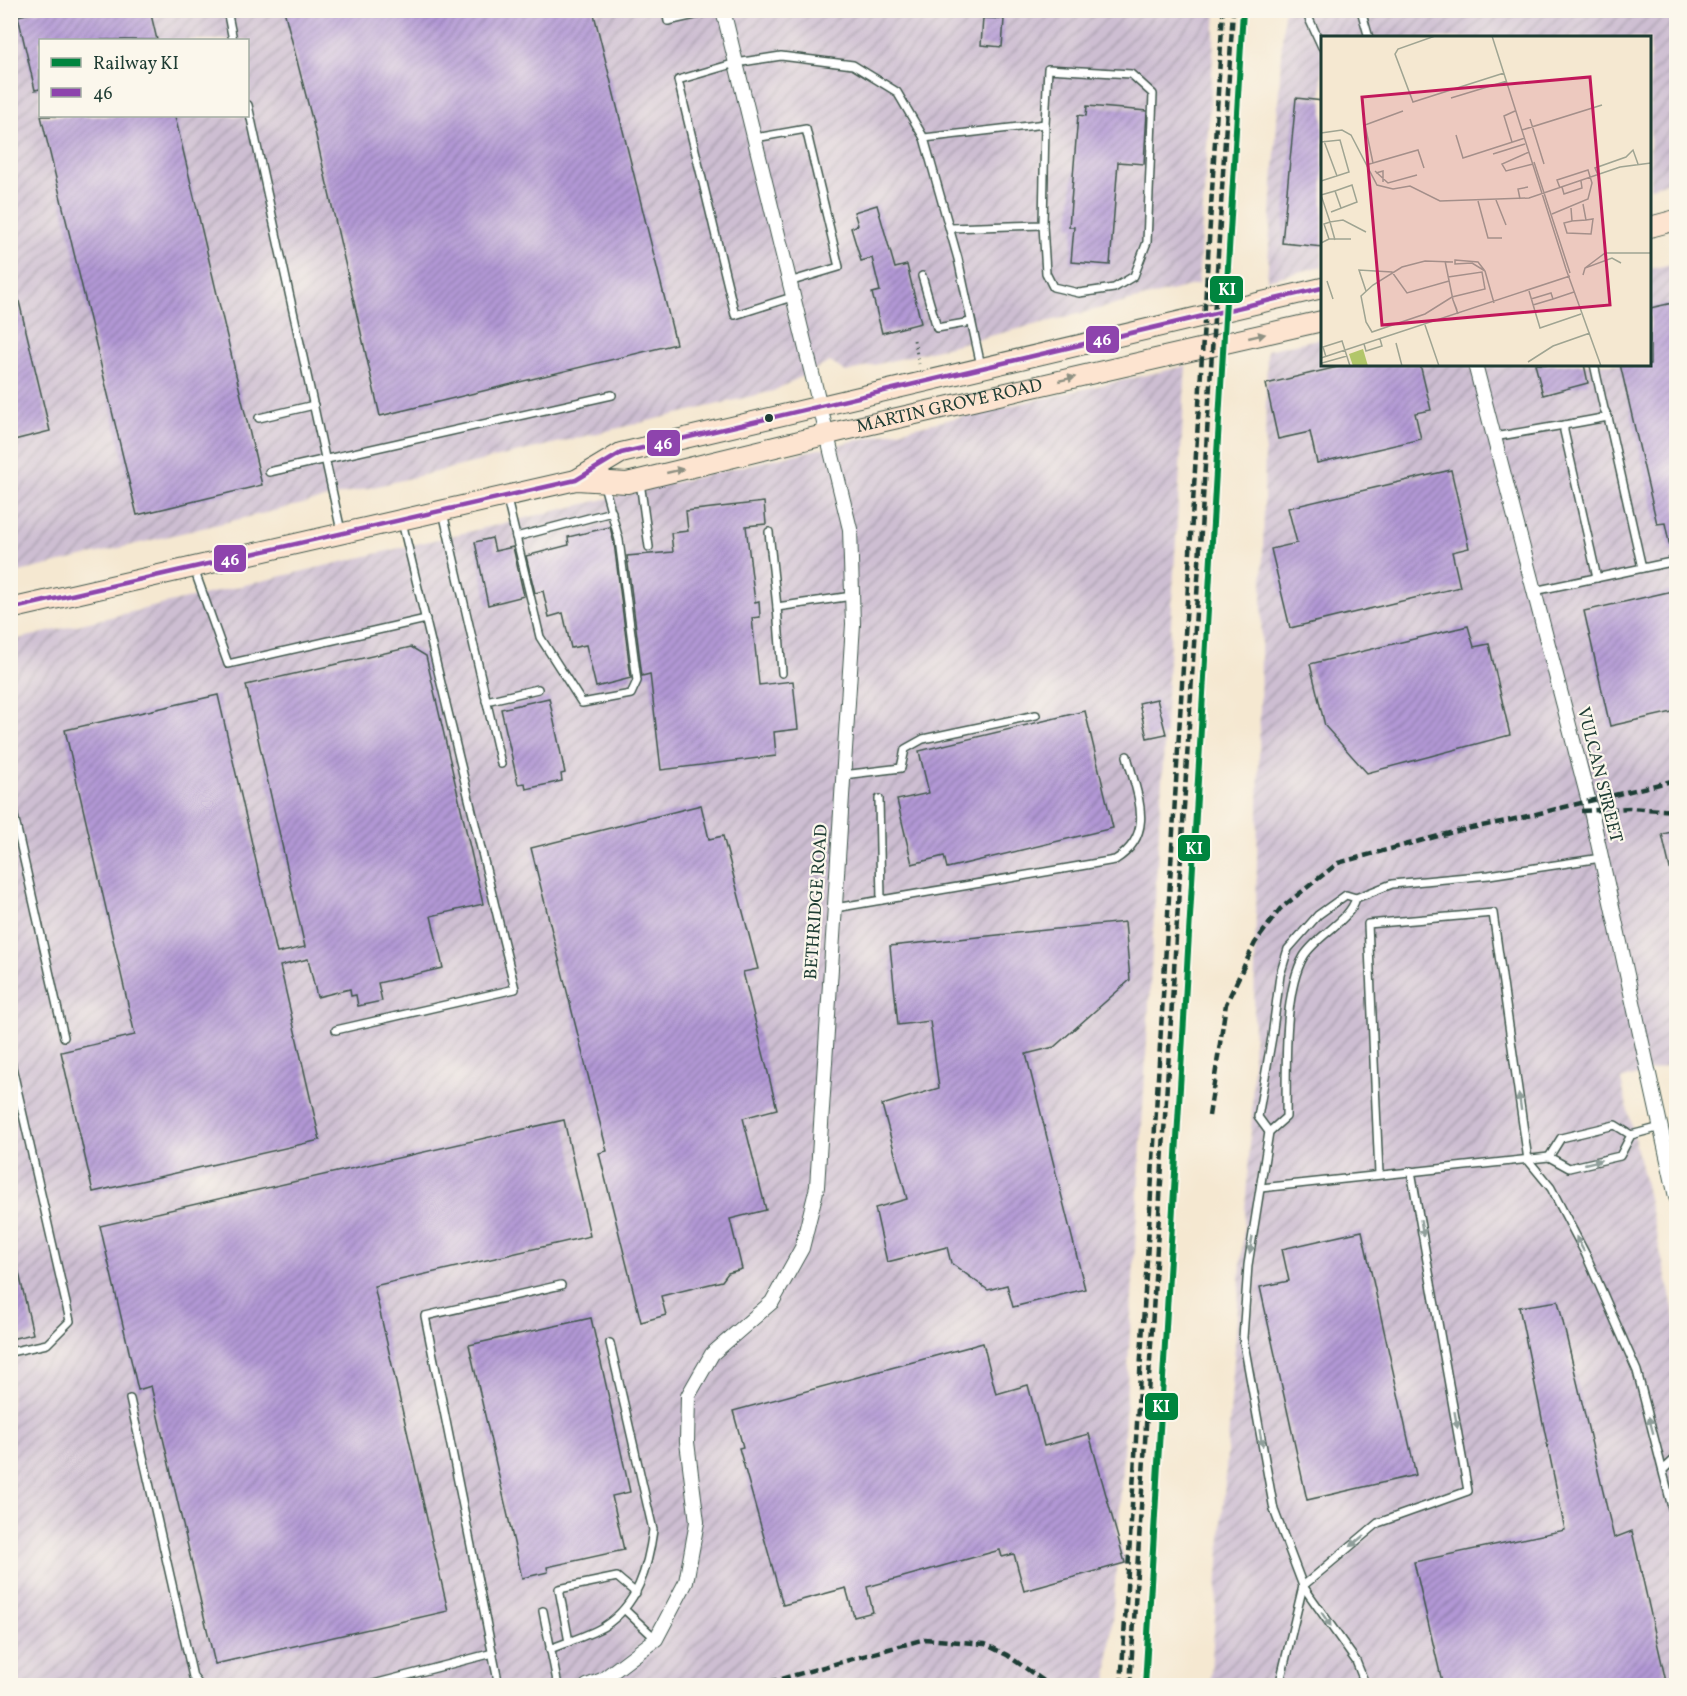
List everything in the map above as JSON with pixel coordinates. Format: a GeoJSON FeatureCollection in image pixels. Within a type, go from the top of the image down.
{"type":"FeatureCollection","features":[{"type":"Feature","properties":{"kind":"main road"},"geometry":{"type":"LineString","coordinates":[[1651,227],[1677,220]]}},
{"type":"Feature","properties":{"kind":"main road","name":"MARTIN GROVE ROAD"},"geometry":{"type":"LineString","coordinates":[[576,480],[621,453],[1321,288]]}},
{"type":"Feature","properties":{"kind":"main road","name":"MARTIN GROVE ROAD"},"geometry":{"type":"LineString","coordinates":[[10,609],[576,480],[627,483],[1321,321]]}},
{"type":"Feature","properties":{"kind":"street","name":"BETHRIDGE ROAD"},"geometry":{"type":"LineString","coordinates":[[587,1686],[602,1680],[656,1639],[686,1582],[697,1522],[687,1442],[688,1396],[712,1354],[772,1302],[802,1248],[818,1187],[853,624],[850,529],[723,10]]}},
{"type":"Feature","properties":{"kind":"street","name":"VULCAN STREET"},"geometry":{"type":"LineString","coordinates":[[1476,366],[1589,802],[1677,1197]]}},
{"type":"Feature","properties":{"kind":"lane"},"geometry":{"type":"LineString","coordinates":[[226,10],[233,39]]}},
{"type":"Feature","properties":{"kind":"lane"},"geometry":{"type":"LineString","coordinates":[[666,10],[668,21],[717,10]]}},
{"type":"Feature","properties":{"kind":"lane"},"geometry":{"type":"LineString","coordinates":[[1305,10],[1321,43]]}},
{"type":"Feature","properties":{"kind":"lane"},"geometry":{"type":"LineString","coordinates":[[1361,10],[1368,36]]}},
{"type":"Feature","properties":{"kind":"lane"},"geometry":{"type":"LineString","coordinates":[[792,297],[735,315],[678,80],[736,63],[781,56],[853,65],[897,92],[924,138],[950,228],[981,368]]}},
{"type":"Feature","properties":{"kind":"lane"},"geometry":{"type":"LineString","coordinates":[[1048,69],[1131,74],[1153,94],[1147,242],[1134,276],[1114,288],[1079,293],[1053,287],[1046,273],[1043,225],[1048,69]]}},
{"type":"Feature","properties":{"kind":"lane"},"geometry":{"type":"LineString","coordinates":[[249,110],[342,533]]}},
{"type":"Feature","properties":{"kind":"lane"},"geometry":{"type":"LineString","coordinates":[[924,138],[1045,124]]}},
{"type":"Feature","properties":{"kind":"lane"},"geometry":{"type":"LineString","coordinates":[[755,138],[806,129],[839,267],[789,282]]}},
{"type":"Feature","properties":{"kind":"lane"},"geometry":{"type":"LineString","coordinates":[[950,228],[1043,225]]}},
{"type":"Feature","properties":{"kind":"lane"},"geometry":{"type":"LineString","coordinates":[[922,276],[937,328],[971,322]]}},
{"type":"Feature","properties":{"kind":"lane"},"geometry":{"type":"LineString","coordinates":[[1594,366],[1642,568]]}},
{"type":"Feature","properties":{"kind":"lane"},"geometry":{"type":"LineString","coordinates":[[269,472],[612,395]]}},
{"type":"Feature","properties":{"kind":"lane"},"geometry":{"type":"LineString","coordinates":[[259,418],[314,405]]}},
{"type":"Feature","properties":{"kind":"lane"},"geometry":{"type":"LineString","coordinates":[[1494,437],[1608,417]]}},
{"type":"Feature","properties":{"kind":"lane"},"geometry":{"type":"LineString","coordinates":[[1564,425],[1597,578]]}},
{"type":"Feature","properties":{"kind":"lane"},"geometry":{"type":"LineString","coordinates":[[640,480],[649,547]]}},
{"type":"Feature","properties":{"kind":"lane"},"geometry":{"type":"LineString","coordinates":[[507,496],[540,637],[582,703],[631,694],[637,681],[619,540],[603,481]]}},
{"type":"Feature","properties":{"kind":"lane"},"geometry":{"type":"LineString","coordinates":[[443,510],[501,764]]}},
{"type":"Feature","properties":{"kind":"lane"},"geometry":{"type":"LineString","coordinates":[[516,537],[612,512]]}},
{"type":"Feature","properties":{"kind":"lane"},"geometry":{"type":"LineString","coordinates":[[336,1030],[515,989],[401,520]]}},
{"type":"Feature","properties":{"kind":"lane"},"geometry":{"type":"LineString","coordinates":[[769,532],[782,673]]}},
{"type":"Feature","properties":{"kind":"lane"},"geometry":{"type":"LineString","coordinates":[[1534,591],[1677,561]]}},
{"type":"Feature","properties":{"kind":"lane"},"geometry":{"type":"LineString","coordinates":[[194,567],[228,664],[426,620]]}},
{"type":"Feature","properties":{"kind":"lane"},"geometry":{"type":"LineString","coordinates":[[777,607],[852,596]]}},
{"type":"Feature","properties":{"kind":"lane"},"geometry":{"type":"LineString","coordinates":[[486,701],[538,689]]}},
{"type":"Feature","properties":{"kind":"lane"},"geometry":{"type":"LineString","coordinates":[[843,775],[901,768],[905,749],[923,740],[1036,715]]}},
{"type":"Feature","properties":{"kind":"lane"},"geometry":{"type":"LineString","coordinates":[[835,908],[1115,860],[1128,852],[1139,834],[1141,812],[1127,756]]}},
{"type":"Feature","properties":{"kind":"lane"},"geometry":{"type":"LineString","coordinates":[[10,798],[64,1037]]}},
{"type":"Feature","properties":{"kind":"lane"},"geometry":{"type":"LineString","coordinates":[[879,799],[881,900]]}},
{"type":"Feature","properties":{"kind":"lane"},"geometry":{"type":"LineString","coordinates":[[1269,1132],[1258,1117],[1280,975],[1288,949],[1318,915],[1346,895],[1356,898],[1392,884],[1489,875],[1601,858]]}},
{"type":"Feature","properties":{"kind":"lane"},"geometry":{"type":"LineString","coordinates":[[1356,898],[1353,907],[1314,944],[1304,957],[1292,993],[1287,1037],[1286,1117],[1269,1132],[1248,1265],[1243,1338],[1274,1510],[1303,1586],[1356,1661],[1366,1686]]}},
{"type":"Feature","properties":{"kind":"lane"},"geometry":{"type":"LineString","coordinates":[[1379,1174],[1368,924],[1493,913],[1528,1160],[1551,1188],[1586,1256],[1632,1361],[1677,1522]]}},
{"type":"Feature","properties":{"kind":"lane"},"geometry":{"type":"LineString","coordinates":[[10,1058],[70,1321],[46,1344],[10,1353]]}},
{"type":"Feature","properties":{"kind":"lane"},"geometry":{"type":"LineString","coordinates":[[1550,1157],[1561,1138],[1615,1125],[1630,1135],[1661,1127]]}},
{"type":"Feature","properties":{"kind":"lane"},"geometry":{"type":"LineString","coordinates":[[1261,1188],[1550,1157],[1569,1168],[1620,1156],[1630,1135]]}},
{"type":"Feature","properties":{"kind":"lane"},"geometry":{"type":"LineString","coordinates":[[1279,1686],[1303,1586],[1378,1523],[1468,1491],[1411,1171]]}},
{"type":"Feature","properties":{"kind":"lane"},"geometry":{"type":"LineString","coordinates":[[499,1686],[425,1316],[561,1285]]}},
{"type":"Feature","properties":{"kind":"lane"},"geometry":{"type":"LineString","coordinates":[[550,1649],[602,1627],[625,1610],[636,1593],[649,1561],[653,1530],[610,1343]]}},
{"type":"Feature","properties":{"kind":"lane"},"geometry":{"type":"LineString","coordinates":[[130,1399],[193,1677],[200,1686]]}},
{"type":"Feature","properties":{"kind":"lane"},"geometry":{"type":"LineString","coordinates":[[1662,1470],[1677,1458]]}},
{"type":"Feature","properties":{"kind":"lane"},"geometry":{"type":"LineString","coordinates":[[569,1642],[558,1589],[617,1577],[636,1593]]}},
{"type":"Feature","properties":{"kind":"lane"},"geometry":{"type":"LineString","coordinates":[[625,1610],[656,1639]]}},
{"type":"Feature","properties":{"kind":"lane"},"geometry":{"type":"LineString","coordinates":[[543,1611],[558,1686]]}},
{"type":"Feature","properties":{"kind":"lane"},"geometry":{"type":"LineString","coordinates":[[366,1686],[493,1653]]}},
{"type":"Feature","properties":{"kind":"path"},"geometry":{"type":"LineString","coordinates":[[914,340],[919,364]]}},
{"type":"Feature","properties":{"kind":"shaded area"},"geometry":{"type":"Polygon","coordinates":[[[10,11],[1216,11],[1198,284],[846,372],[830,362],[773,391],[11,574],[10,11]]]}},
{"type":"Feature","properties":{"kind":"shaded area"},"geometry":{"type":"Polygon","coordinates":[[[1284,11],[1676,11],[1676,180],[1651,187],[1651,36],[1321,36],[1321,266],[1267,280],[1284,11]]]}},
{"type":"Feature","properties":{"kind":"shaded area"},"geometry":{"type":"Polygon","coordinates":[[[1676,263],[1676,1096],[1669,1065],[1621,1080],[1676,1320],[1676,1685],[1210,1686],[1252,1116],[1267,350],[1321,338],[1321,366],[1651,366],[1651,269],[1676,263]]]}},
{"type":"Feature","properties":{"kind":"shaded area"},"geometry":{"type":"Polygon","coordinates":[[[1186,366],[1117,1557],[1107,1685],[11,1685],[10,641],[761,462],[1186,366]]]}},
{"type":"Feature","properties":{"kind":"building"},"geometry":{"type":"Polygon","coordinates":[[[43,10],[150,10],[157,39],[39,39],[39,89],[35,90],[18,16],[43,10]]]}},
{"type":"Feature","properties":{"kind":"building"},"geometry":{"type":"Polygon","coordinates":[[[284,10],[593,10],[676,344],[380,416],[313,123],[284,10]]]}},
{"type":"Feature","properties":{"kind":"building"},"geometry":{"type":"Polygon","coordinates":[[[983,18],[1004,19],[1002,47],[981,45],[983,18]]]}},
{"type":"Feature","properties":{"kind":"building"},"geometry":{"type":"Polygon","coordinates":[[[1296,98],[1321,101],[1321,247],[1282,243],[1296,98]]]}},
{"type":"Feature","properties":{"kind":"building"},"geometry":{"type":"Polygon","coordinates":[[[1087,106],[1147,111],[1144,164],[1118,162],[1110,265],[1071,262],[1074,227],[1069,227],[1078,115],[1086,116],[1087,106]]]}},
{"type":"Feature","properties":{"kind":"building"},"geometry":{"type":"Polygon","coordinates":[[[41,117],[175,117],[262,485],[137,515],[41,117]]]}},
{"type":"Feature","properties":{"kind":"building"},"geometry":{"type":"Polygon","coordinates":[[[877,205],[895,268],[907,265],[921,323],[882,333],[872,293],[880,291],[872,258],[861,261],[851,228],[858,225],[854,212],[877,205]]]}},
{"type":"Feature","properties":{"kind":"building"},"geometry":{"type":"Polygon","coordinates":[[[16,289],[50,431],[10,441],[10,290],[16,289]]]}},
{"type":"Feature","properties":{"kind":"building"},"geometry":{"type":"Polygon","coordinates":[[[1677,302],[1677,551],[1671,552],[1665,523],[1657,524],[1620,366],[1651,366],[1651,308],[1677,302]]]}},
{"type":"Feature","properties":{"kind":"building"},"geometry":{"type":"Polygon","coordinates":[[[1342,366],[1420,366],[1431,410],[1415,413],[1421,439],[1317,463],[1310,432],[1278,439],[1266,384],[1342,366]]]}},
{"type":"Feature","properties":{"kind":"building"},"geometry":{"type":"Polygon","coordinates":[[[1536,366],[1584,366],[1588,383],[1543,395],[1536,366]]]}},
{"type":"Feature","properties":{"kind":"building"},"geometry":{"type":"Polygon","coordinates":[[[1451,470],[1469,548],[1452,552],[1460,587],[1290,628],[1271,549],[1297,543],[1288,508],[1451,470]]]}},
{"type":"Feature","properties":{"kind":"building"},"geometry":{"type":"Polygon","coordinates":[[[764,502],[766,524],[746,526],[755,602],[759,601],[760,617],[752,618],[759,685],[793,681],[798,729],[774,732],[776,756],[661,770],[650,674],[642,676],[627,556],[673,552],[671,533],[688,531],[686,511],[764,502]]]}},
{"type":"Feature","properties":{"kind":"building"},"geometry":{"type":"Polygon","coordinates":[[[610,527],[631,678],[596,687],[586,645],[571,648],[563,613],[549,617],[543,591],[535,593],[526,556],[569,545],[568,537],[610,527]]]}},
{"type":"Feature","properties":{"kind":"building"},"geometry":{"type":"Polygon","coordinates":[[[492,538],[495,551],[513,547],[524,596],[488,605],[475,542],[492,538]]]}},
{"type":"Feature","properties":{"kind":"building"},"geometry":{"type":"Polygon","coordinates":[[[1677,590],[1677,711],[1610,726],[1584,611],[1677,590]]]}},
{"type":"Feature","properties":{"kind":"building"},"geometry":{"type":"Polygon","coordinates":[[[1468,626],[1474,647],[1489,644],[1510,735],[1367,773],[1325,726],[1310,664],[1468,626]]]}},
{"type":"Feature","properties":{"kind":"building"},"geometry":{"type":"Polygon","coordinates":[[[411,647],[426,656],[483,904],[431,916],[443,968],[378,983],[382,1001],[358,1006],[356,995],[351,996],[350,989],[317,997],[308,959],[280,966],[320,1140],[93,1192],[61,1052],[135,1035],[65,730],[218,695],[277,953],[305,947],[246,685],[411,647]]]}},
{"type":"Feature","properties":{"kind":"building"},"geometry":{"type":"Polygon","coordinates":[[[549,698],[565,773],[561,774],[562,781],[526,789],[525,783],[518,784],[501,709],[549,698]]]}},
{"type":"Feature","properties":{"kind":"building"},"geometry":{"type":"Polygon","coordinates":[[[1157,699],[1166,734],[1147,738],[1139,703],[1157,699]]]}},
{"type":"Feature","properties":{"kind":"building"},"geometry":{"type":"Polygon","coordinates":[[[1085,711],[1113,828],[947,868],[944,856],[912,864],[897,800],[929,793],[919,751],[1085,711]]]}},
{"type":"Feature","properties":{"kind":"building"},"geometry":{"type":"Polygon","coordinates":[[[701,805],[709,839],[723,836],[758,969],[743,972],[777,1109],[743,1118],[766,1210],[730,1219],[742,1269],[728,1273],[722,1281],[661,1296],[666,1315],[641,1322],[599,1153],[607,1151],[531,848],[701,805]]]}},
{"type":"Feature","properties":{"kind":"building"},"geometry":{"type":"Polygon","coordinates":[[[1677,831],[1677,872],[1671,873],[1662,834],[1677,831]]]}},
{"type":"Feature","properties":{"kind":"building"},"geometry":{"type":"Polygon","coordinates":[[[1125,922],[1130,980],[1054,1047],[1026,1054],[1085,1289],[1013,1307],[1007,1285],[988,1290],[951,1263],[947,1247],[887,1262],[875,1208],[907,1199],[882,1105],[939,1088],[930,1021],[898,1025],[890,946],[1125,922]]]}},
{"type":"Feature","properties":{"kind":"building"},"geometry":{"type":"Polygon","coordinates":[[[564,1120],[590,1236],[374,1286],[448,1611],[215,1664],[151,1386],[138,1390],[100,1226],[564,1120]]]}},
{"type":"Feature","properties":{"kind":"building"},"geometry":{"type":"Polygon","coordinates":[[[1362,1231],[1416,1475],[1307,1500],[1260,1287],[1289,1281],[1282,1249],[1362,1231]]]}},
{"type":"Feature","properties":{"kind":"building"},"geometry":{"type":"Polygon","coordinates":[[[10,1260],[16,1260],[33,1334],[10,1339],[10,1260]]]}},
{"type":"Feature","properties":{"kind":"building"},"geometry":{"type":"Polygon","coordinates":[[[1558,1301],[1614,1538],[1632,1531],[1667,1686],[1443,1686],[1414,1562],[1565,1530],[1519,1307],[1558,1301]]]}},
{"type":"Feature","properties":{"kind":"building"},"geometry":{"type":"Polygon","coordinates":[[[591,1318],[630,1492],[612,1496],[624,1550],[547,1567],[548,1572],[522,1578],[469,1345],[591,1318]]]}},
{"type":"Feature","properties":{"kind":"building"},"geometry":{"type":"Polygon","coordinates":[[[983,1343],[996,1394],[1028,1385],[1044,1446],[1089,1434],[1125,1563],[1024,1591],[1014,1554],[1002,1557],[1000,1550],[867,1587],[873,1612],[854,1617],[846,1588],[783,1605],[739,1448],[743,1447],[733,1411],[983,1343]]]}},
{"type":"Feature","properties":{"kind":"railway"},"geometry":{"type":"LineString","coordinates":[[1121,1686],[1223,10]]}},
{"type":"Feature","properties":{"kind":"railway"},"geometry":{"type":"LineString","coordinates":[[1130,1686],[1233,10]]}},
{"type":"Feature","properties":{"kind":"railway"},"geometry":{"type":"LineString","coordinates":[[1209,1116],[1226,1004],[1255,943],[1280,909],[1338,863],[1457,831],[1676,780]]}},
{"type":"Feature","properties":{"kind":"railway"},"geometry":{"type":"LineString","coordinates":[[1581,811],[1629,808],[1676,811]]}},
{"type":"Feature","properties":{"kind":"railway"},"geometry":{"type":"LineString","coordinates":[[755,1686],[925,1639],[985,1644],[1007,1655],[1051,1686]]}},
{"type":"Feature","properties":{"kind":"rail line","name":"KI"},"geometry":{"type":"LineString","coordinates":[[1145,1686],[1243,10]]}},
{"type":"Feature","properties":{"kind":"transit line","name":"46"},"geometry":{"type":"LineString","coordinates":[[10,609],[576,480],[621,453],[1321,288]]}}]}
